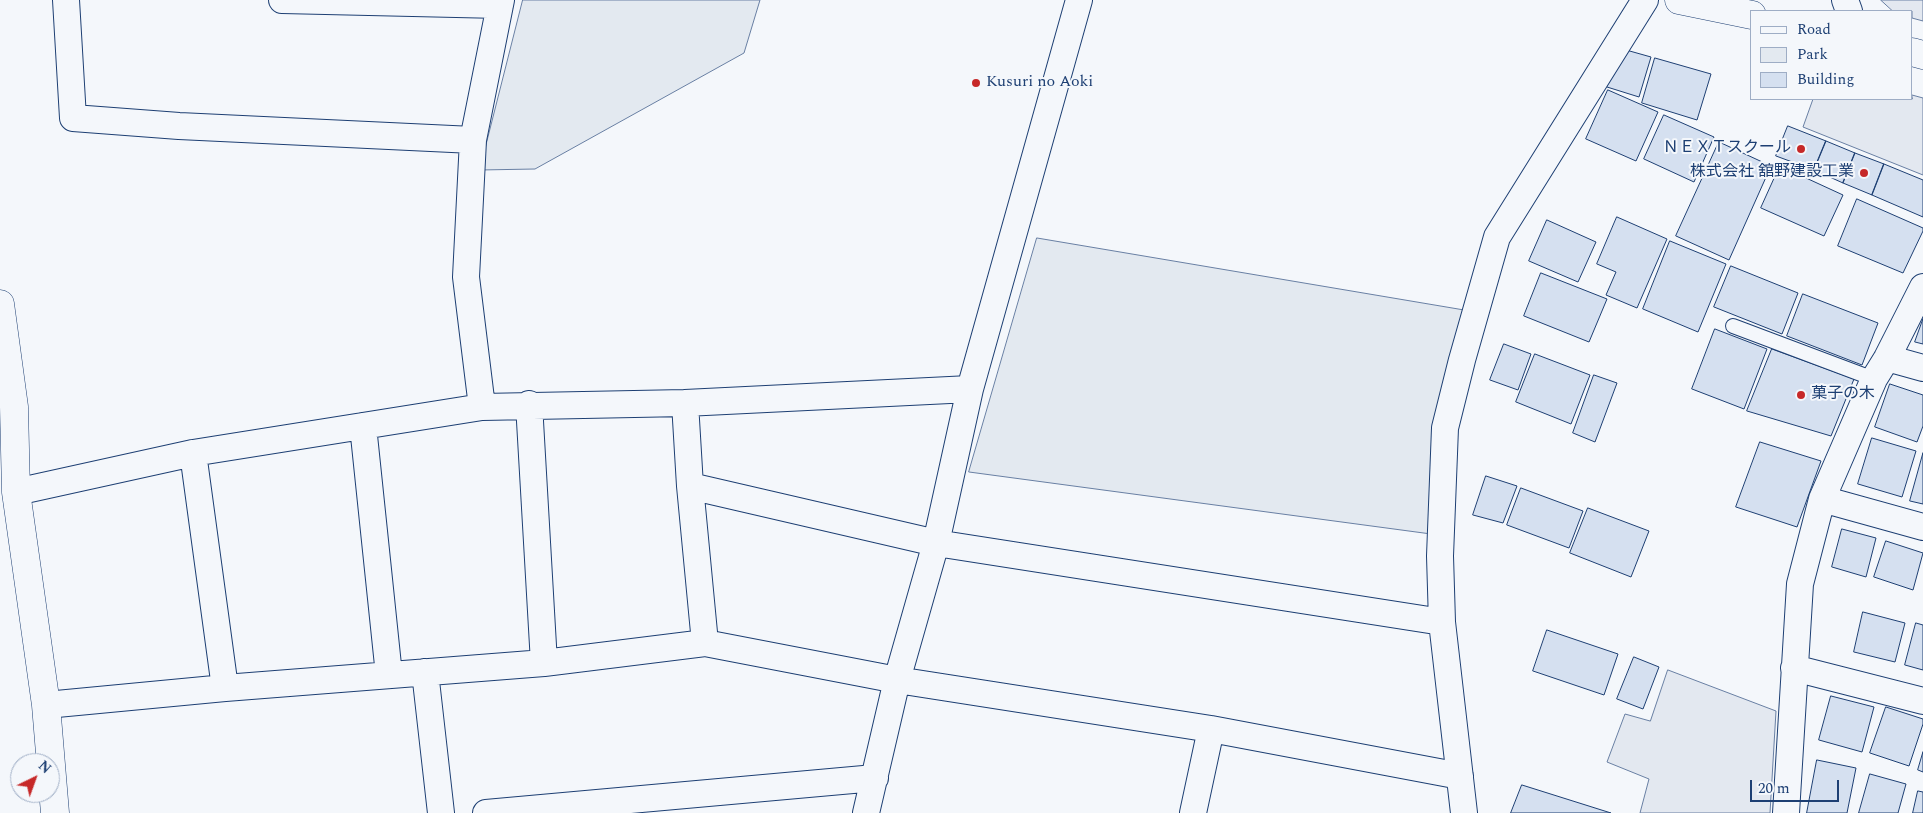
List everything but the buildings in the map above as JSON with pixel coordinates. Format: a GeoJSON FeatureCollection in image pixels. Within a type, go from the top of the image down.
{"type":"FeatureCollection","features":[{"type":"Feature","properties":{"kind":"street"},"geometry":{"type":"LineString","coordinates":[[66,0],[73,118],[179,126],[473,140]]}},
{"type":"Feature","properties":{"kind":"street"},"geometry":{"type":"LineString","coordinates":[[282,0],[500,3],[473,140],[466,277],[482,406]]}},
{"type":"Feature","properties":{"kind":"street"},"geometry":{"type":"LineString","coordinates":[[866,813],[897,680],[936,542],[970,389],[1079,0]]}},
{"type":"Feature","properties":{"kind":"street"},"geometry":{"type":"LineString","coordinates":[[1464,813],[1442,622],[1440,556],[1445,428],[1497,237],[1645,0]]}},
{"type":"Feature","properties":{"kind":"street"},"geometry":{"type":"LineString","coordinates":[[1679,0],[1750,15]]}},
{"type":"Feature","properties":{"kind":"street"},"geometry":{"type":"LineString","coordinates":[[1786,813],[1800,584],[1822,499],[1880,368],[1923,287]]}},
{"type":"Feature","properties":{"kind":"street"},"geometry":{"type":"LineString","coordinates":[[0,304],[7,408],[16,492],[46,704],[55,813]]}},
{"type":"Feature","properties":{"kind":"street"},"geometry":{"type":"LineString","coordinates":[[1880,368],[1923,368]]}},
{"type":"Feature","properties":{"kind":"street"},"geometry":{"type":"LineString","coordinates":[[16,492],[194,454],[482,406],[684,403],[970,389]]}},
{"type":"Feature","properties":{"kind":"street"},"geometry":{"type":"LineString","coordinates":[[684,403],[705,642]]}},
{"type":"Feature","properties":{"kind":"street"},"geometry":{"type":"LineString","coordinates":[[530,404],[544,663]]}},
{"type":"Feature","properties":{"kind":"street"},"geometry":{"type":"LineString","coordinates":[[363,426],[389,675]]}},
{"type":"Feature","properties":{"kind":"street"},"geometry":{"type":"LineString","coordinates":[[194,454],[225,688]]}},
{"type":"Feature","properties":{"kind":"street"},"geometry":{"type":"LineString","coordinates":[[690,486],[936,542],[1442,622]]}},
{"type":"Feature","properties":{"kind":"street"},"geometry":{"type":"LineString","coordinates":[[1822,499],[1923,527]]}},
{"type":"Feature","properties":{"kind":"street"},"geometry":{"type":"LineString","coordinates":[[46,704],[544,663],[705,642],[897,680],[1211,729],[1460,776]]}},
{"type":"Feature","properties":{"kind":"street"},"geometry":{"type":"LineString","coordinates":[[1794,668],[1923,701]]}},
{"type":"Feature","properties":{"kind":"street"},"geometry":{"type":"LineString","coordinates":[[425,672],[441,813]]}},
{"type":"Feature","properties":{"kind":"street"},"geometry":{"type":"LineString","coordinates":[[1193,813],[1211,729]]}},
{"type":"Feature","properties":{"kind":"street"},"geometry":{"type":"LineString","coordinates":[[486,813],[875,778]]}},
{"type":"Feature","properties":{"kind":"lane"},"geometry":{"type":"LineString","coordinates":[[1733,326],[1880,368]]}},
{"type":"Feature","properties":{"kind":"green space"},"geometry":{"type":"Polygon","coordinates":[[[523,0],[760,0],[744,53],[535,169],[480,170],[523,0]]]}},
{"type":"Feature","properties":{"kind":"green space"},"geometry":{"type":"Polygon","coordinates":[[[1037,238],[1476,312],[1439,405],[1446,536],[969,472],[1037,238]]]}},
{"type":"Feature","properties":{"kind":"shaded area"},"geometry":{"type":"Polygon","coordinates":[[[1881,0],[1923,0],[1923,21],[1913,18],[1913,10],[1892,10],[1881,0]]]}},
{"type":"Feature","properties":{"kind":"shaded area"},"geometry":{"type":"Polygon","coordinates":[[[1913,95],[1923,98],[1923,175],[1803,127],[1813,100],[1913,100],[1913,95]]]}},
{"type":"Feature","properties":{"kind":"shaded area"},"geometry":{"type":"Polygon","coordinates":[[[1668,670],[1776,711],[1770,813],[1640,813],[1649,779],[1607,762],[1625,714],[1650,721],[1668,670]]]}},
{"type":"Feature","properties":{"kind":"place","name":"Kusuri no Aoki"},"geometry":{"type":"Point","coordinates":[976,83]}},
{"type":"Feature","properties":{"kind":"place","name":"ＮＥＸＴスクール"},"geometry":{"type":"Point","coordinates":[1801,149]}},
{"type":"Feature","properties":{"kind":"place","name":"株式会社 舘野建設工業"},"geometry":{"type":"Point","coordinates":[1864,173]}},
{"type":"Feature","properties":{"kind":"place","name":"菓子の木"},"geometry":{"type":"Point","coordinates":[1801,395]}}]}
